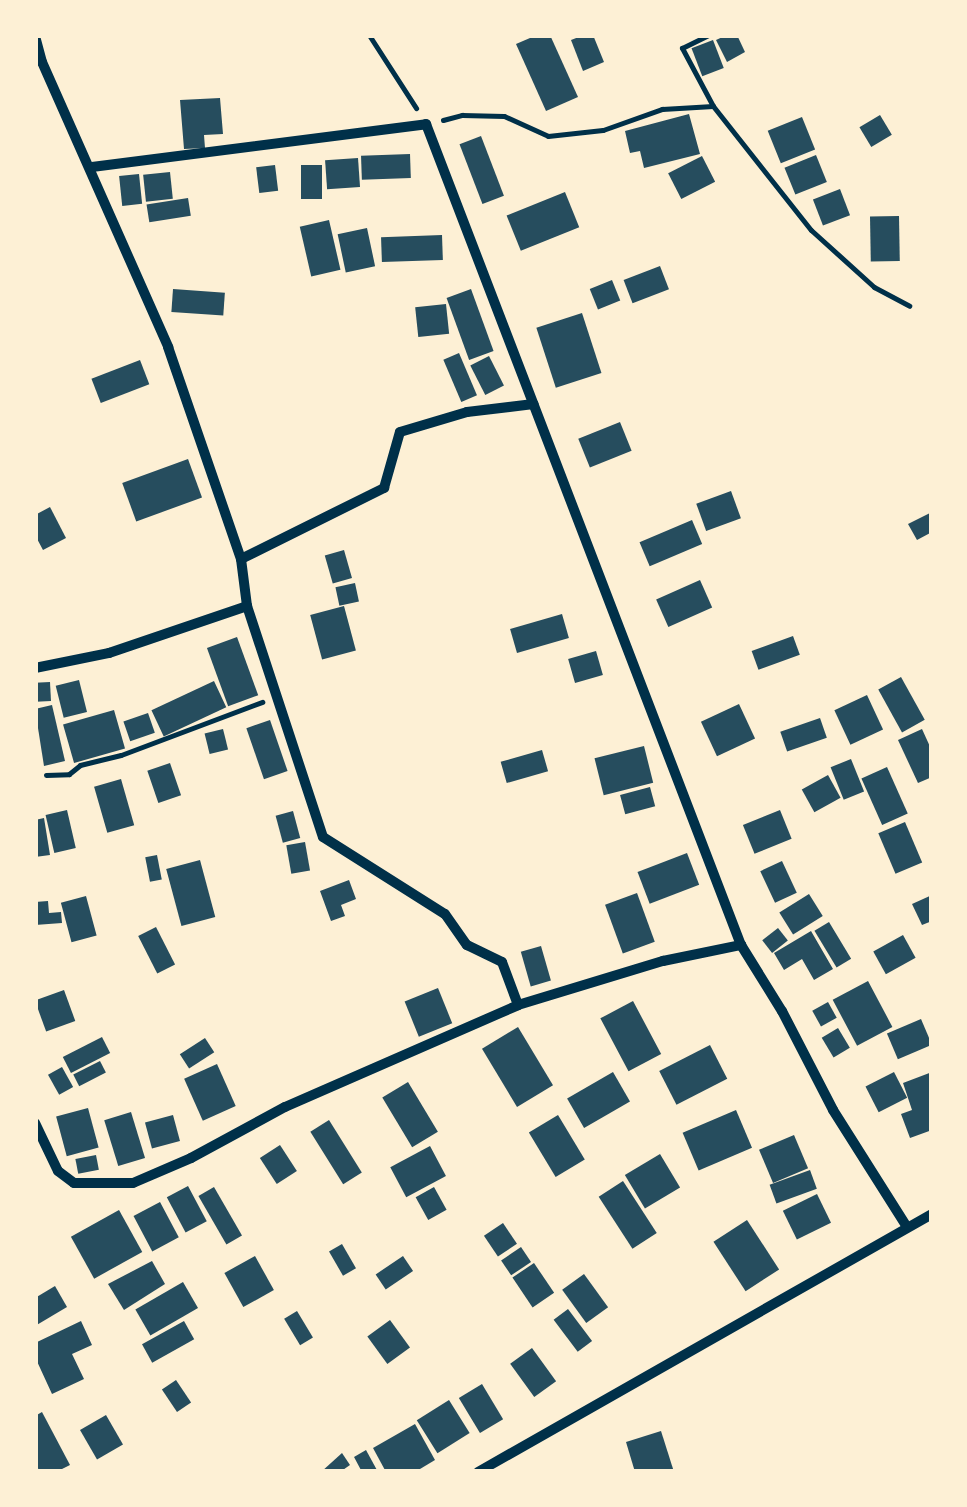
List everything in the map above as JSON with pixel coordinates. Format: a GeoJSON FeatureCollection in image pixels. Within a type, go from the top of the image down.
{"type":"FeatureCollection","features":[{"type":"Feature","properties":{"kind":"street"},"geometry":{"type":"LineString","coordinates":[[35,36],[42,62],[92,167],[168,347],[241,559],[247,606],[322,837],[445,914],[467,945],[502,962],[518,1005]]}},
{"type":"Feature","properties":{"kind":"street"},"geometry":{"type":"LineString","coordinates":[[92,167],[426,124],[742,945],[834,1110],[908,1228]]}},
{"type":"Feature","properties":{"kind":"street"},"geometry":{"type":"LineString","coordinates":[[241,559],[384,488],[400,432],[467,412],[534,404]]}},
{"type":"Feature","properties":{"kind":"street"},"geometry":{"type":"LineString","coordinates":[[35,668],[109,653],[247,606]]}},
{"type":"Feature","properties":{"kind":"street"},"geometry":{"type":"LineString","coordinates":[[35,1123],[58,1171],[74,1183],[133,1183],[192,1158],[285,1108],[518,1005],[663,961],[742,945]]}},
{"type":"Feature","properties":{"kind":"street"},"geometry":{"type":"LineString","coordinates":[[478,1472],[932,1214]]}},
{"type":"Feature","properties":{"kind":"path"},"geometry":{"type":"LineString","coordinates":[[370,35],[426,124],[462,115],[504,116],[548,136],[604,130],[662,108],[713,106]]}},
{"type":"Feature","properties":{"kind":"path"},"geometry":{"type":"LineString","coordinates":[[709,35],[682,48],[713,106],[811,230],[874,287],[909,306]]}},
{"type":"Feature","properties":{"kind":"path"},"geometry":{"type":"LineString","coordinates":[[46,776],[69,774],[80,765],[120,755],[278,694]]}},
{"type":"Feature","properties":{"kind":"building"},"geometry":{"type":"Polygon","coordinates":[[[537,35],[550,35],[578,97],[546,111],[516,44],[537,35]]]}},
{"type":"Feature","properties":{"kind":"building"},"geometry":{"type":"Polygon","coordinates":[[[593,35],[604,62],[583,71],[571,40],[593,35]]]}},
{"type":"Feature","properties":{"kind":"building"},"geometry":{"type":"Polygon","coordinates":[[[737,35],[745,52],[727,62],[716,40],[737,35]]]}},
{"type":"Feature","properties":{"kind":"building"},"geometry":{"type":"Polygon","coordinates":[[[713,40],[724,68],[702,76],[692,48],[713,40]]]}},
{"type":"Feature","properties":{"kind":"building"},"geometry":{"type":"Polygon","coordinates":[[[220,98],[223,134],[204,135],[205,148],[184,149],[180,100],[220,98]]]}},
{"type":"Feature","properties":{"kind":"building"},"geometry":{"type":"Polygon","coordinates":[[[689,114],[700,154],[644,168],[640,151],[630,153],[625,131],[689,114]]]}},
{"type":"Feature","properties":{"kind":"building"},"geometry":{"type":"Polygon","coordinates":[[[880,115],[892,135],[871,147],[859,127],[880,115]]]}},
{"type":"Feature","properties":{"kind":"building"},"geometry":{"type":"Polygon","coordinates":[[[802,117],[815,149],[781,163],[768,131],[802,117]]]}},
{"type":"Feature","properties":{"kind":"building"},"geometry":{"type":"Polygon","coordinates":[[[481,136],[504,196],[482,204],[460,144],[481,136]]]}},
{"type":"Feature","properties":{"kind":"building"},"geometry":{"type":"Polygon","coordinates":[[[410,154],[411,178],[362,180],[361,156],[410,154]]]}},
{"type":"Feature","properties":{"kind":"building"},"geometry":{"type":"Polygon","coordinates":[[[816,155],[827,182],[795,195],[784,168],[816,155]]]}},
{"type":"Feature","properties":{"kind":"building"},"geometry":{"type":"Polygon","coordinates":[[[702,156],[715,182],[681,199],[668,173],[702,156]]]}},
{"type":"Feature","properties":{"kind":"building"},"geometry":{"type":"Polygon","coordinates":[[[358,158],[360,187],[327,189],[325,160],[358,158]]]}},
{"type":"Feature","properties":{"kind":"building"},"geometry":{"type":"Polygon","coordinates":[[[275,165],[278,191],[259,193],[256,167],[275,165]]]}},
{"type":"Feature","properties":{"kind":"building"},"geometry":{"type":"Polygon","coordinates":[[[301,165],[322,165],[322,199],[301,199],[301,165]]]}},
{"type":"Feature","properties":{"kind":"building"},"geometry":{"type":"Polygon","coordinates":[[[170,172],[173,199],[146,202],[143,175],[170,172]]]}},
{"type":"Feature","properties":{"kind":"building"},"geometry":{"type":"Polygon","coordinates":[[[139,174],[142,204],[122,206],[119,176],[139,174]]]}},
{"type":"Feature","properties":{"kind":"building"},"geometry":{"type":"Polygon","coordinates":[[[840,189],[850,215],[823,226],[813,199],[840,189]]]}},
{"type":"Feature","properties":{"kind":"building"},"geometry":{"type":"Polygon","coordinates":[[[565,192],[579,227],[521,251],[507,216],[565,192]]]}},
{"type":"Feature","properties":{"kind":"building"},"geometry":{"type":"Polygon","coordinates":[[[188,198],[191,216],[149,222],[147,205],[188,198]]]}},
{"type":"Feature","properties":{"kind":"building"},"geometry":{"type":"Polygon","coordinates":[[[899,216],[900,261],[871,261],[870,217],[899,216]]]}},
{"type":"Feature","properties":{"kind":"building"},"geometry":{"type":"Polygon","coordinates":[[[329,220],[340,270],[311,276],[300,227],[329,220]]]}},
{"type":"Feature","properties":{"kind":"building"},"geometry":{"type":"Polygon","coordinates":[[[367,228],[375,266],[346,272],[338,234],[367,228]]]}},
{"type":"Feature","properties":{"kind":"building"},"geometry":{"type":"Polygon","coordinates":[[[442,235],[443,260],[382,262],[381,237],[442,235]]]}},
{"type":"Feature","properties":{"kind":"building"},"geometry":{"type":"Polygon","coordinates":[[[660,266],[669,289],[633,303],[624,280],[660,266]]]}},
{"type":"Feature","properties":{"kind":"building"},"geometry":{"type":"Polygon","coordinates":[[[612,280],[620,300],[598,309],[590,289],[612,280]]]}},
{"type":"Feature","properties":{"kind":"building"},"geometry":{"type":"Polygon","coordinates":[[[173,289],[225,293],[223,316],[171,312],[173,289]]]}},
{"type":"Feature","properties":{"kind":"building"},"geometry":{"type":"Polygon","coordinates":[[[471,289],[494,351],[469,360],[447,298],[471,289]]]}},
{"type":"Feature","properties":{"kind":"building"},"geometry":{"type":"Polygon","coordinates":[[[446,304],[449,334],[418,337],[415,307],[446,304]]]}},
{"type":"Feature","properties":{"kind":"building"},"geometry":{"type":"Polygon","coordinates":[[[582,313],[601,373],[556,388],[536,328],[582,313]]]}},
{"type":"Feature","properties":{"kind":"building"},"geometry":{"type":"Polygon","coordinates":[[[459,353],[477,395],[461,402],[443,360],[459,353]]]}},
{"type":"Feature","properties":{"kind":"building"},"geometry":{"type":"Polygon","coordinates":[[[489,356],[504,385],[485,395],[470,366],[489,356]]]}},
{"type":"Feature","properties":{"kind":"building"},"geometry":{"type":"Polygon","coordinates":[[[140,360],[149,384],[101,403],[91,379],[140,360]]]}},
{"type":"Feature","properties":{"kind":"building"},"geometry":{"type":"Polygon","coordinates":[[[620,422],[632,451],[590,468],[578,439],[620,422]]]}},
{"type":"Feature","properties":{"kind":"building"},"geometry":{"type":"Polygon","coordinates":[[[188,459],[202,498],[136,521],[122,483],[188,459]]]}},
{"type":"Feature","properties":{"kind":"building"},"geometry":{"type":"Polygon","coordinates":[[[731,491],[741,518],[706,531],[696,504],[731,491]]]}},
{"type":"Feature","properties":{"kind":"building"},"geometry":{"type":"Polygon","coordinates":[[[50,507],[66,538],[43,550],[35,535],[35,515],[50,507]]]}},
{"type":"Feature","properties":{"kind":"building"},"geometry":{"type":"Polygon","coordinates":[[[932,512],[932,532],[917,540],[908,524],[932,512]]]}},
{"type":"Feature","properties":{"kind":"building"},"geometry":{"type":"Polygon","coordinates":[[[692,520],[702,544],[650,566],[640,542],[692,520]]]}},
{"type":"Feature","properties":{"kind":"building"},"geometry":{"type":"Polygon","coordinates":[[[344,550],[352,578],[333,583],[325,556],[344,550]]]}},
{"type":"Feature","properties":{"kind":"building"},"geometry":{"type":"Polygon","coordinates":[[[700,580],[712,607],[668,627],[656,600],[700,580]]]}},
{"type":"Feature","properties":{"kind":"building"},"geometry":{"type":"Polygon","coordinates":[[[355,583],[359,602],[339,606],[335,587],[355,583]]]}},
{"type":"Feature","properties":{"kind":"building"},"geometry":{"type":"Polygon","coordinates":[[[344,606],[356,650],[322,659],[310,615],[344,606]]]}},
{"type":"Feature","properties":{"kind":"building"},"geometry":{"type":"Polygon","coordinates":[[[562,614],[569,638],[517,653],[510,629],[562,614]]]}},
{"type":"Feature","properties":{"kind":"building"},"geometry":{"type":"Polygon","coordinates":[[[793,636],[800,655],[758,670],[752,651],[793,636]]]}},
{"type":"Feature","properties":{"kind":"building"},"geometry":{"type":"Polygon","coordinates":[[[237,637],[258,695],[228,706],[207,648],[237,637]]]}},
{"type":"Feature","properties":{"kind":"building"},"geometry":{"type":"Polygon","coordinates":[[[596,651],[603,675],[575,683],[568,659],[596,651]]]}},
{"type":"Feature","properties":{"kind":"building"},"geometry":{"type":"Polygon","coordinates":[[[901,677],[925,720],[902,732],[878,690],[901,677]]]}},
{"type":"Feature","properties":{"kind":"building"},"geometry":{"type":"Polygon","coordinates":[[[79,680],[87,712],[64,718],[56,686],[79,680]]]}},
{"type":"Feature","properties":{"kind":"building"},"geometry":{"type":"Polygon","coordinates":[[[214,681],[226,707],[164,736],[151,710],[214,681]]]}},
{"type":"Feature","properties":{"kind":"building"},"geometry":{"type":"Polygon","coordinates":[[[50,682],[51,701],[36,702],[35,683],[50,682]]]}},
{"type":"Feature","properties":{"kind":"building"},"geometry":{"type":"Polygon","coordinates":[[[867,695],[883,729],[850,745],[834,710],[867,695]]]}},
{"type":"Feature","properties":{"kind":"building"},"geometry":{"type":"Polygon","coordinates":[[[739,704],[755,738],[717,756],[701,722],[739,704]]]}},
{"type":"Feature","properties":{"kind":"building"},"geometry":{"type":"Polygon","coordinates":[[[52,705],[65,761],[44,766],[35,709],[52,705]]]}},
{"type":"Feature","properties":{"kind":"building"},"geometry":{"type":"Polygon","coordinates":[[[114,710],[125,748],[74,763],[63,725],[114,710]]]}},
{"type":"Feature","properties":{"kind":"building"},"geometry":{"type":"Polygon","coordinates":[[[148,713],[155,733],[130,741],[123,721],[148,713]]]}},
{"type":"Feature","properties":{"kind":"building"},"geometry":{"type":"Polygon","coordinates":[[[820,718],[827,738],[787,752],[780,732],[820,718]]]}},
{"type":"Feature","properties":{"kind":"building"},"geometry":{"type":"Polygon","coordinates":[[[270,720],[288,771],[264,779],[246,728],[270,720]]]}},
{"type":"Feature","properties":{"kind":"building"},"geometry":{"type":"Polygon","coordinates":[[[223,729],[228,749],[210,754],[205,734],[223,729]]]}},
{"type":"Feature","properties":{"kind":"building"},"geometry":{"type":"Polygon","coordinates":[[[922,729],[932,751],[932,777],[918,783],[898,740],[922,729]]]}},
{"type":"Feature","properties":{"kind":"building"},"geometry":{"type":"Polygon","coordinates":[[[644,746],[653,783],[604,795],[595,758],[644,746]]]}},
{"type":"Feature","properties":{"kind":"building"},"geometry":{"type":"Polygon","coordinates":[[[542,750],[548,771],[507,783],[501,762],[542,750]]]}},
{"type":"Feature","properties":{"kind":"building"},"geometry":{"type":"Polygon","coordinates":[[[851,759],[864,791],[844,800],[831,767],[851,759]]]}},
{"type":"Feature","properties":{"kind":"building"},"geometry":{"type":"Polygon","coordinates":[[[170,763],[181,795],[158,803],[147,771],[170,763]]]}},
{"type":"Feature","properties":{"kind":"building"},"geometry":{"type":"Polygon","coordinates":[[[887,767],[908,814],[882,825],[861,778],[887,767]]]}},
{"type":"Feature","properties":{"kind":"building"},"geometry":{"type":"Polygon","coordinates":[[[828,775],[841,798],[814,812],[802,790],[828,775]]]}},
{"type":"Feature","properties":{"kind":"building"},"geometry":{"type":"Polygon","coordinates":[[[121,779],[134,825],[107,833],[94,787],[121,779]]]}},
{"type":"Feature","properties":{"kind":"building"},"geometry":{"type":"Polygon","coordinates":[[[650,787],[655,806],[625,814],[620,795],[650,787]]]}},
{"type":"Feature","properties":{"kind":"building"},"geometry":{"type":"Polygon","coordinates":[[[67,810],[76,848],[54,853],[46,815],[67,810]]]}},
{"type":"Feature","properties":{"kind":"building"},"geometry":{"type":"Polygon","coordinates":[[[780,810],[792,839],[755,854],[743,825],[780,810]]]}},
{"type":"Feature","properties":{"kind":"building"},"geometry":{"type":"Polygon","coordinates":[[[293,811],[300,838],[283,843],[276,816],[293,811]]]}},
{"type":"Feature","properties":{"kind":"building"},"geometry":{"type":"Polygon","coordinates":[[[44,818],[50,855],[35,857],[35,820],[44,818]]]}},
{"type":"Feature","properties":{"kind":"building"},"geometry":{"type":"Polygon","coordinates":[[[905,822],[922,863],[895,874],[878,833],[905,822]]]}},
{"type":"Feature","properties":{"kind":"building"},"geometry":{"type":"Polygon","coordinates":[[[305,842],[310,871],[291,874],[286,845],[305,842]]]}},
{"type":"Feature","properties":{"kind":"building"},"geometry":{"type":"Polygon","coordinates":[[[687,853],[699,885],[650,904],[638,872],[687,853]]]}},
{"type":"Feature","properties":{"kind":"building"},"geometry":{"type":"Polygon","coordinates":[[[157,855],[162,880],[150,882],[145,857],[157,855]]]}},
{"type":"Feature","properties":{"kind":"building"},"geometry":{"type":"Polygon","coordinates":[[[200,860],[215,917],[181,926],[166,869],[200,860]]]}},
{"type":"Feature","properties":{"kind":"building"},"geometry":{"type":"Polygon","coordinates":[[[782,861],[797,893],[775,903],[760,871],[782,861]]]}},
{"type":"Feature","properties":{"kind":"building"},"geometry":{"type":"Polygon","coordinates":[[[349,880],[356,899],[341,905],[345,916],[331,921],[320,891],[349,880]]]}},
{"type":"Feature","properties":{"kind":"building"},"geometry":{"type":"Polygon","coordinates":[[[637,893],[655,942],[623,953],[605,905],[637,893]]]}},
{"type":"Feature","properties":{"kind":"building"},"geometry":{"type":"Polygon","coordinates":[[[809,894],[823,916],[793,935],[779,913],[809,894]]]}},
{"type":"Feature","properties":{"kind":"building"},"geometry":{"type":"Polygon","coordinates":[[[932,895],[932,921],[922,925],[912,904],[932,895]]]}},
{"type":"Feature","properties":{"kind":"building"},"geometry":{"type":"Polygon","coordinates":[[[86,896],[97,936],[71,942],[61,903],[86,896]]]}},
{"type":"Feature","properties":{"kind":"building"},"geometry":{"type":"Polygon","coordinates":[[[48,901],[49,913],[61,912],[62,923],[35,925],[35,902],[48,901]]]}},
{"type":"Feature","properties":{"kind":"building"},"geometry":{"type":"Polygon","coordinates":[[[829,922],[851,959],[837,968],[814,931],[829,922]]]}},
{"type":"Feature","properties":{"kind":"building"},"geometry":{"type":"Polygon","coordinates":[[[156,927],[175,964],[157,974],[138,936],[156,927]]]}},
{"type":"Feature","properties":{"kind":"building"},"geometry":{"type":"Polygon","coordinates":[[[778,928],[788,941],[772,953],[762,940],[778,928]]]}},
{"type":"Feature","properties":{"kind":"building"},"geometry":{"type":"Polygon","coordinates":[[[811,931],[833,969],[814,980],[802,959],[784,970],[774,953],[811,931]]]}},
{"type":"Feature","properties":{"kind":"building"},"geometry":{"type":"Polygon","coordinates":[[[903,935],[916,958],[886,974],[873,951],[903,935]]]}},
{"type":"Feature","properties":{"kind":"building"},"geometry":{"type":"Polygon","coordinates":[[[541,946],[551,981],[531,986],[521,952],[541,946]]]}},
{"type":"Feature","properties":{"kind":"building"},"geometry":{"type":"Polygon","coordinates":[[[868,981],[892,1027],[857,1046],[833,1000],[868,981]]]}},
{"type":"Feature","properties":{"kind":"building"},"geometry":{"type":"Polygon","coordinates":[[[438,988],[452,1023],[419,1037],[405,1001],[438,988]]]}},
{"type":"Feature","properties":{"kind":"building"},"geometry":{"type":"Polygon","coordinates":[[[64,990],[75,1021],[46,1032],[35,1001],[64,990]]]}},
{"type":"Feature","properties":{"kind":"building"},"geometry":{"type":"Polygon","coordinates":[[[633,1001],[661,1054],[628,1071],[600,1018],[633,1001]]]}},
{"type":"Feature","properties":{"kind":"building"},"geometry":{"type":"Polygon","coordinates":[[[828,1002],[837,1018],[821,1026],[812,1011],[828,1002]]]}},
{"type":"Feature","properties":{"kind":"building"},"geometry":{"type":"Polygon","coordinates":[[[921,1019],[932,1045],[898,1059],[887,1033],[921,1019]]]}},
{"type":"Feature","properties":{"kind":"building"},"geometry":{"type":"Polygon","coordinates":[[[518,1027],[553,1085],[517,1107],[482,1049],[518,1027]]]}},
{"type":"Feature","properties":{"kind":"building"},"geometry":{"type":"Polygon","coordinates":[[[838,1028],[850,1048],[834,1058],[822,1038],[838,1028]]]}},
{"type":"Feature","properties":{"kind":"building"},"geometry":{"type":"Polygon","coordinates":[[[102,1037],[110,1053],[71,1073],[63,1057],[102,1037]]]}},
{"type":"Feature","properties":{"kind":"building"},"geometry":{"type":"Polygon","coordinates":[[[205,1038],[214,1052],[189,1069],[180,1054],[205,1038]]]}},
{"type":"Feature","properties":{"kind":"building"},"geometry":{"type":"Polygon","coordinates":[[[710,1045],[727,1079],[676,1105],[659,1071],[710,1045]]]}},
{"type":"Feature","properties":{"kind":"building"},"geometry":{"type":"Polygon","coordinates":[[[100,1061],[106,1073],[79,1086],[73,1075],[100,1061]]]}},
{"type":"Feature","properties":{"kind":"building"},"geometry":{"type":"Polygon","coordinates":[[[217,1064],[236,1106],[203,1121],[184,1079],[217,1064]]]}},
{"type":"Feature","properties":{"kind":"building"},"geometry":{"type":"Polygon","coordinates":[[[62,1067],[73,1087],[59,1095],[48,1075],[62,1067]]]}},
{"type":"Feature","properties":{"kind":"building"},"geometry":{"type":"Polygon","coordinates":[[[613,1072],[630,1101],[584,1128],[567,1098],[613,1072]]]}},
{"type":"Feature","properties":{"kind":"building"},"geometry":{"type":"Polygon","coordinates":[[[894,1072],[907,1098],[879,1112],[865,1087],[894,1072]]]}},
{"type":"Feature","properties":{"kind":"building"},"geometry":{"type":"Polygon","coordinates":[[[932,1072],[932,1130],[910,1138],[901,1114],[912,1110],[903,1083],[932,1072]]]}},
{"type":"Feature","properties":{"kind":"building"},"geometry":{"type":"Polygon","coordinates":[[[408,1082],[438,1132],[412,1147],[382,1097],[408,1082]]]}},
{"type":"Feature","properties":{"kind":"building"},"geometry":{"type":"Polygon","coordinates":[[[88,1108],[99,1148],[67,1156],[56,1117],[88,1108]]]}},
{"type":"Feature","properties":{"kind":"building"},"geometry":{"type":"Polygon","coordinates":[[[736,1110],[752,1148],[699,1170],[683,1133],[736,1110]]]}},
{"type":"Feature","properties":{"kind":"building"},"geometry":{"type":"Polygon","coordinates":[[[131,1112],[145,1158],[118,1166],[104,1120],[131,1112]]]}},
{"type":"Feature","properties":{"kind":"building"},"geometry":{"type":"Polygon","coordinates":[[[173,1115],[180,1141],[152,1149],[145,1123],[173,1115]]]}},
{"type":"Feature","properties":{"kind":"building"},"geometry":{"type":"Polygon","coordinates":[[[558,1115],[585,1160],[556,1177],[529,1133],[558,1115]]]}},
{"type":"Feature","properties":{"kind":"building"},"geometry":{"type":"Polygon","coordinates":[[[329,1120],[362,1173],[343,1184],[310,1132],[329,1120]]]}},
{"type":"Feature","properties":{"kind":"building"},"geometry":{"type":"Polygon","coordinates":[[[794,1135],[808,1168],[773,1183],[759,1150],[794,1135]]]}},
{"type":"Feature","properties":{"kind":"building"},"geometry":{"type":"Polygon","coordinates":[[[280,1145],[297,1171],[277,1184],[260,1158],[280,1145]]]}},
{"type":"Feature","properties":{"kind":"building"},"geometry":{"type":"Polygon","coordinates":[[[430,1146],[446,1176],[406,1197],[390,1167],[430,1146]]]}},
{"type":"Feature","properties":{"kind":"building"},"geometry":{"type":"Polygon","coordinates":[[[660,1154],[680,1187],[645,1209],[625,1175],[660,1154]]]}},
{"type":"Feature","properties":{"kind":"building"},"geometry":{"type":"Polygon","coordinates":[[[96,1155],[99,1170],[78,1174],[75,1159],[96,1155]]]}},
{"type":"Feature","properties":{"kind":"building"},"geometry":{"type":"Polygon","coordinates":[[[810,1170],[817,1189],[776,1204],[770,1185],[810,1170]]]}},
{"type":"Feature","properties":{"kind":"building"},"geometry":{"type":"Polygon","coordinates":[[[623,1181],[657,1233],[632,1249],[599,1197],[623,1181]]]}},
{"type":"Feature","properties":{"kind":"building"},"geometry":{"type":"Polygon","coordinates":[[[188,1186],[207,1221],[186,1233],[167,1197],[188,1186]]]}},
{"type":"Feature","properties":{"kind":"building"},"geometry":{"type":"Polygon","coordinates":[[[214,1187],[242,1235],[226,1244],[198,1196],[214,1187]]]}},
{"type":"Feature","properties":{"kind":"building"},"geometry":{"type":"Polygon","coordinates":[[[434,1187],[447,1210],[428,1220],[416,1197],[434,1187]]]}},
{"type":"Feature","properties":{"kind":"building"},"geometry":{"type":"Polygon","coordinates":[[[817,1194],[831,1223],[797,1239],[783,1211],[817,1194]]]}},
{"type":"Feature","properties":{"kind":"building"},"geometry":{"type":"Polygon","coordinates":[[[160,1202],[179,1237],[152,1251],[134,1216],[160,1202]]]}},
{"type":"Feature","properties":{"kind":"building"},"geometry":{"type":"Polygon","coordinates":[[[119,1210],[142,1252],[94,1279],[71,1237],[119,1210]]]}},
{"type":"Feature","properties":{"kind":"building"},"geometry":{"type":"Polygon","coordinates":[[[747,1220],[779,1269],[746,1291],[713,1242],[747,1220]]]}},
{"type":"Feature","properties":{"kind":"building"},"geometry":{"type":"Polygon","coordinates":[[[503,1223],[517,1244],[498,1257],[484,1236],[503,1223]]]}},
{"type":"Feature","properties":{"kind":"building"},"geometry":{"type":"Polygon","coordinates":[[[342,1244],[356,1268],[343,1276],[329,1252],[342,1244]]]}},
{"type":"Feature","properties":{"kind":"building"},"geometry":{"type":"Polygon","coordinates":[[[521,1247],[531,1262],[511,1275],[501,1260],[521,1247]]]}},
{"type":"Feature","properties":{"kind":"building"},"geometry":{"type":"Polygon","coordinates":[[[255,1256],[274,1290],[243,1307],[224,1273],[255,1256]]]}},
{"type":"Feature","properties":{"kind":"building"},"geometry":{"type":"Polygon","coordinates":[[[403,1256],[413,1271],[386,1289],[376,1274],[403,1256]]]}},
{"type":"Feature","properties":{"kind":"building"},"geometry":{"type":"Polygon","coordinates":[[[152,1261],[165,1284],[124,1310],[108,1284],[152,1261]]]}},
{"type":"Feature","properties":{"kind":"building"},"geometry":{"type":"Polygon","coordinates":[[[534,1263],[554,1293],[533,1307],[512,1278],[534,1263]]]}},
{"type":"Feature","properties":{"kind":"building"},"geometry":{"type":"Polygon","coordinates":[[[584,1274],[608,1307],[586,1323],[562,1290],[584,1274]]]}},
{"type":"Feature","properties":{"kind":"building"},"geometry":{"type":"Polygon","coordinates":[[[183,1282],[198,1308],[150,1335],[135,1310],[183,1282]]]}},
{"type":"Feature","properties":{"kind":"building"},"geometry":{"type":"Polygon","coordinates":[[[55,1286],[67,1307],[35,1326],[35,1298],[55,1286]]]}},
{"type":"Feature","properties":{"kind":"building"},"geometry":{"type":"Polygon","coordinates":[[[568,1309],[592,1341],[578,1352],[554,1320],[568,1309]]]}},
{"type":"Feature","properties":{"kind":"building"},"geometry":{"type":"Polygon","coordinates":[[[297,1311],[313,1338],[300,1345],[284,1319],[297,1311]]]}},
{"type":"Feature","properties":{"kind":"building"},"geometry":{"type":"Polygon","coordinates":[[[390,1320],[410,1348],[387,1364],[367,1336],[390,1320]]]}},
{"type":"Feature","properties":{"kind":"building"},"geometry":{"type":"Polygon","coordinates":[[[81,1321],[92,1345],[72,1354],[84,1379],[52,1394],[35,1357],[35,1343],[81,1321]]]}},
{"type":"Feature","properties":{"kind":"building"},"geometry":{"type":"Polygon","coordinates":[[[184,1321],[194,1339],[152,1363],[142,1344],[184,1321]]]}},
{"type":"Feature","properties":{"kind":"building"},"geometry":{"type":"Polygon","coordinates":[[[532,1348],[556,1381],[534,1397],[510,1364],[532,1348]]]}},
{"type":"Feature","properties":{"kind":"building"},"geometry":{"type":"Polygon","coordinates":[[[176,1380],[191,1402],[177,1412],[162,1390],[176,1380]]]}},
{"type":"Feature","properties":{"kind":"building"},"geometry":{"type":"Polygon","coordinates":[[[482,1384],[503,1419],[480,1433],[459,1398],[482,1384]]]}},
{"type":"Feature","properties":{"kind":"building"},"geometry":{"type":"Polygon","coordinates":[[[449,1400],[470,1433],[437,1453],[417,1420],[449,1400]]]}},
{"type":"Feature","properties":{"kind":"building"},"geometry":{"type":"Polygon","coordinates":[[[42,1412],[70,1465],[56,1472],[40,1472],[35,1463],[35,1416],[42,1412]]]}},
{"type":"Feature","properties":{"kind":"building"},"geometry":{"type":"Polygon","coordinates":[[[106,1415],[123,1444],[97,1459],[80,1430],[106,1415]]]}},
{"type":"Feature","properties":{"kind":"building"},"geometry":{"type":"Polygon","coordinates":[[[415,1424],[435,1460],[415,1472],[386,1472],[373,1448],[415,1424]]]}},
{"type":"Feature","properties":{"kind":"building"},"geometry":{"type":"Polygon","coordinates":[[[661,1431],[674,1472],[635,1472],[626,1442],[661,1431]]]}},
{"type":"Feature","properties":{"kind":"building"},"geometry":{"type":"Polygon","coordinates":[[[366,1450],[378,1472],[362,1472],[354,1457],[366,1450]]]}},
{"type":"Feature","properties":{"kind":"building"},"geometry":{"type":"Polygon","coordinates":[[[342,1453],[350,1465],[340,1472],[321,1472],[342,1453]]]}}]}
